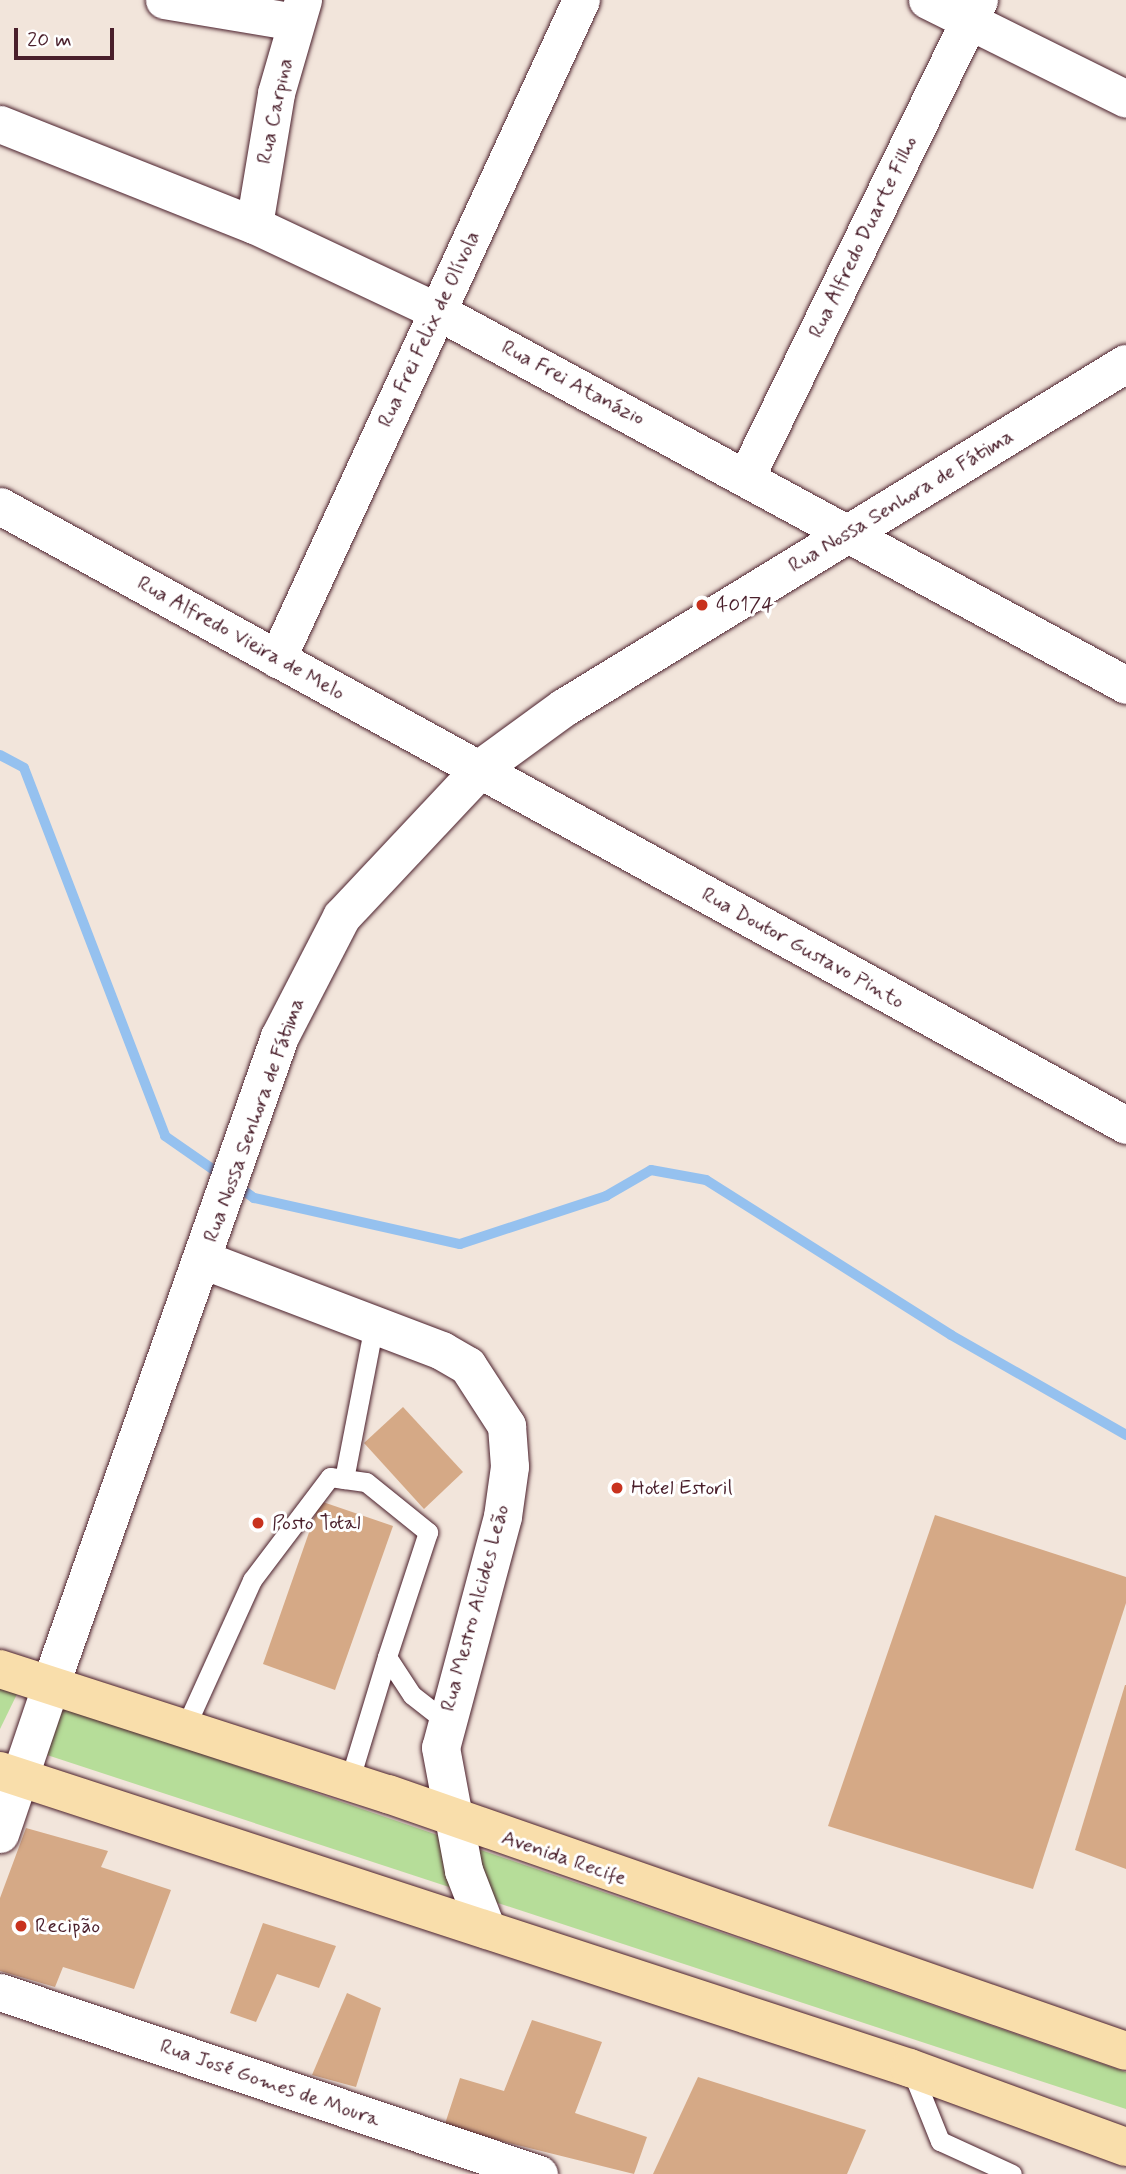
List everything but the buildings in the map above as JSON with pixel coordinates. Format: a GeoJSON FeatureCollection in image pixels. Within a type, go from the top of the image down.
{"type":"FeatureCollection","features":[{"type":"Feature","properties":{"kind":"main road","name":"Avenida Recife"},"geometry":{"type":"LineString","coordinates":[[0,1669],[349,1782],[1126,2051]]}},
{"type":"Feature","properties":{"kind":"main road"},"geometry":{"type":"LineString","coordinates":[[10,1774],[910,2068],[1126,2147]]}},
{"type":"Feature","properties":{"kind":"street"},"geometry":{"type":"LineString","coordinates":[[164,0],[299,11]]}},
{"type":"Feature","properties":{"kind":"street","name":"Rua Frei Felix de Olívola"},"geometry":{"type":"LineString","coordinates":[[277,659],[581,0]]}},
{"type":"Feature","properties":{"kind":"street"},"geometry":{"type":"LineString","coordinates":[[927,0],[974,11],[1126,99]]}},
{"type":"Feature","properties":{"kind":"street","name":"Rua Carpina"},"geometry":{"type":"LineString","coordinates":[[254,225],[299,11]]}},
{"type":"Feature","properties":{"kind":"street","name":"Rua Alfredo Duarte Filho"},"geometry":{"type":"LineString","coordinates":[[747,475],[974,11]]}},
{"type":"Feature","properties":{"kind":"street","name":"Rua Frei Atanázio"},"geometry":{"type":"LineString","coordinates":[[0,124],[254,225],[437,311],[747,475],[1126,685]]}},
{"type":"Feature","properties":{"kind":"street","name":"Rua Nossa Senhora de Fátima"},"geometry":{"type":"LineString","coordinates":[[51,1684],[208,1248],[252,1116],[309,971],[342,917],[482,767],[565,708],[1126,364]]}},
{"type":"Feature","properties":{"kind":"street","name":"Rua Alfredo Vieira de Melo"},"geometry":{"type":"LineString","coordinates":[[0,506],[277,659],[482,767]]}},
{"type":"Feature","properties":{"kind":"street","name":"Rua Doutor Gustavo Pinto"},"geometry":{"type":"LineString","coordinates":[[482,767],[1126,1125]]}},
{"type":"Feature","properties":{"kind":"street","name":"Rua Mestro Alcides Leão"},"geometry":{"type":"LineString","coordinates":[[208,1248],[468,1366],[507,1426],[510,1467],[503,1517],[444,1720],[441,1748],[452,1818],[488,1930]]}},
{"type":"Feature","properties":{"kind":"street"},"geometry":{"type":"LineString","coordinates":[[0,1834],[10,1774],[51,1684]]}},
{"type":"Feature","properties":{"kind":"street","name":"Rua José Gomes de Moura"},"geometry":{"type":"LineString","coordinates":[[0,1992],[535,2173]]}},
{"type":"Feature","properties":{"kind":"lane"},"geometry":{"type":"LineString","coordinates":[[344,1479],[374,1325]]}},
{"type":"Feature","properties":{"kind":"lane"},"geometry":{"type":"LineString","coordinates":[[184,1730],[252,1580],[330,1477],[366,1482],[428,1532],[349,1782]]}},
{"type":"Feature","properties":{"kind":"lane"},"geometry":{"type":"LineString","coordinates":[[387,1657],[412,1695],[444,1720]]}},
{"type":"Feature","properties":{"kind":"lane"},"geometry":{"type":"LineString","coordinates":[[910,2068],[940,2141],[1012,2174]]}},
{"type":"Feature","properties":{"kind":"green space"},"geometry":{"type":"Polygon","coordinates":[[[0,1685],[19,1690],[0,1729],[0,1685]]]}},
{"type":"Feature","properties":{"kind":"green space"},"geometry":{"type":"Polygon","coordinates":[[[63,1706],[1126,2072],[1126,2109],[47,1755],[63,1706]]]}},
{"type":"Feature","properties":{"kind":"waterway"},"geometry":{"type":"LineString","coordinates":[[0,755],[24,768],[165,1136],[224,1177]]}},
{"type":"Feature","properties":{"kind":"waterway"},"geometry":{"type":"LineString","coordinates":[[236,1185],[254,1198],[460,1244],[606,1196],[651,1170],[706,1180],[951,1335],[1126,1435]]}},
{"type":"Feature","properties":{"kind":"place","name":"40174"},"geometry":{"type":"Point","coordinates":[702,605]}},
{"type":"Feature","properties":{"kind":"place","name":"Hotel Estoril"},"geometry":{"type":"Point","coordinates":[617,1488]}},
{"type":"Feature","properties":{"kind":"place","name":"Posto Total"},"geometry":{"type":"Point","coordinates":[258,1523]}},
{"type":"Feature","properties":{"kind":"place","name":"Recipão"},"geometry":{"type":"Point","coordinates":[21,1926]}}]}
